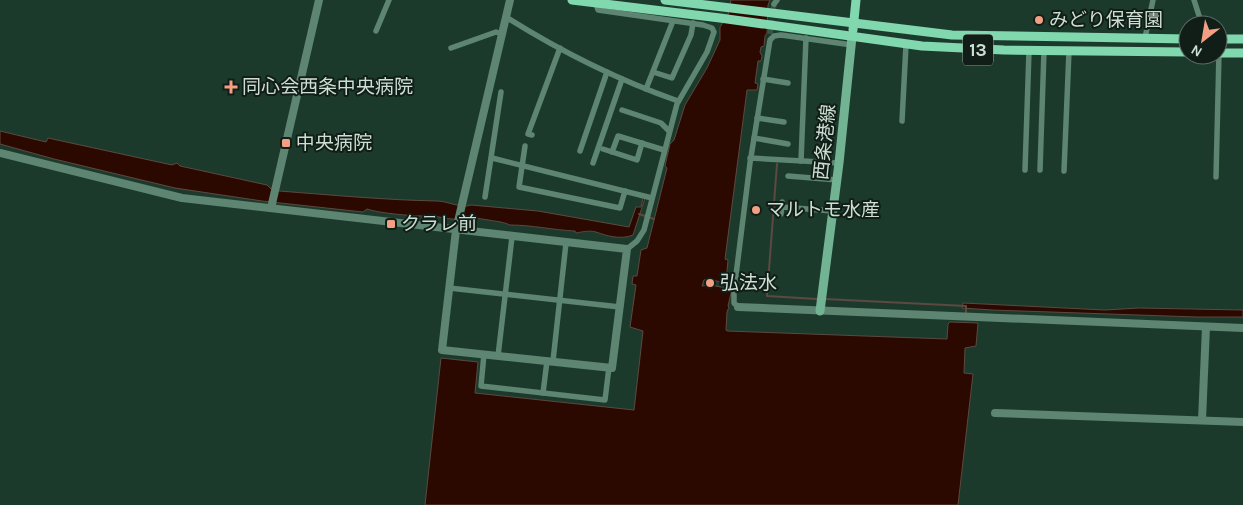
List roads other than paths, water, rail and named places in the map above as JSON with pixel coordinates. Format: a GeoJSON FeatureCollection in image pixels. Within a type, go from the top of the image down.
{"type":"FeatureCollection","features":[{"type":"Feature","properties":{"kind":"main road","name":"13"},"geometry":{"type":"LineString","coordinates":[[572,0],[617,2],[720,18],[770,33],[852,41],[961,49],[1178,52]]}},
{"type":"Feature","properties":{"kind":"main road","name":"13"},"geometry":{"type":"LineString","coordinates":[[665,0],[952,36],[1178,39]]}},
{"type":"Feature","properties":{"kind":"main road"},"geometry":{"type":"LineString","coordinates":[[852,41],[856,0]]}},
{"type":"Feature","properties":{"kind":"main road"},"geometry":{"type":"LineString","coordinates":[[1228,39],[1243,39]]}},
{"type":"Feature","properties":{"kind":"main road","name":"西条港線"},"geometry":{"type":"LineString","coordinates":[[820,311],[852,41]]}},
{"type":"Feature","properties":{"kind":"main road"},"geometry":{"type":"LineString","coordinates":[[1228,53],[1243,53]]}},
{"type":"Feature","properties":{"kind":"street"},"geometry":{"type":"LineString","coordinates":[[272,206],[319,0]]}},
{"type":"Feature","properties":{"kind":"street"},"geometry":{"type":"LineString","coordinates":[[376,31],[390,0]]}},
{"type":"Feature","properties":{"kind":"street"},"geometry":{"type":"LineString","coordinates":[[510,0],[456,227],[442,350],[612,368],[627,249]]}},
{"type":"Feature","properties":{"kind":"street"},"geometry":{"type":"LineString","coordinates":[[1145,38],[1152,0]]}},
{"type":"Feature","properties":{"kind":"street"},"geometry":{"type":"LineString","coordinates":[[1194,0],[1199,15]]}},
{"type":"Feature","properties":{"kind":"street"},"geometry":{"type":"LineString","coordinates":[[0,153],[182,198],[272,206],[456,227],[512,237],[627,249],[637,242],[641,236],[678,101],[707,52],[714,32],[708,26],[693,23],[598,10],[595,1]]}},
{"type":"Feature","properties":{"kind":"street"},"geometry":{"type":"LineString","coordinates":[[506,17],[607,72],[678,101]]}},
{"type":"Feature","properties":{"kind":"street"},"geometry":{"type":"LineString","coordinates":[[646,89],[673,21]]}},
{"type":"Feature","properties":{"kind":"street"},"geometry":{"type":"LineString","coordinates":[[653,72],[672,78],[691,35],[693,23]]}},
{"type":"Feature","properties":{"kind":"street"},"geometry":{"type":"LineString","coordinates":[[451,48],[496,32],[502,34]]}},
{"type":"Feature","properties":{"kind":"street"},"geometry":{"type":"LineString","coordinates":[[852,41],[777,36],[770,33],[750,158],[734,292],[734,303],[738,307],[1243,328]]}},
{"type":"Feature","properties":{"kind":"street"},"geometry":{"type":"LineString","coordinates":[[801,161],[806,38]]}},
{"type":"Feature","properties":{"kind":"street"},"geometry":{"type":"LineString","coordinates":[[902,121],[906,45]]}},
{"type":"Feature","properties":{"kind":"street"},"geometry":{"type":"LineString","coordinates":[[532,135],[528,134],[560,48]]}},
{"type":"Feature","properties":{"kind":"street"},"geometry":{"type":"LineString","coordinates":[[1025,170],[1029,51]]}},
{"type":"Feature","properties":{"kind":"street"},"geometry":{"type":"LineString","coordinates":[[1040,170],[1044,51]]}},
{"type":"Feature","properties":{"kind":"street"},"geometry":{"type":"LineString","coordinates":[[1064,171],[1069,51]]}},
{"type":"Feature","properties":{"kind":"street"},"geometry":{"type":"LineString","coordinates":[[1216,177],[1219,65]]}},
{"type":"Feature","properties":{"kind":"street"},"geometry":{"type":"LineString","coordinates":[[580,151],[607,72]]}},
{"type":"Feature","properties":{"kind":"street"},"geometry":{"type":"LineString","coordinates":[[593,163],[622,79]]}},
{"type":"Feature","properties":{"kind":"street"},"geometry":{"type":"LineString","coordinates":[[763,79],[788,83]]}},
{"type":"Feature","properties":{"kind":"street"},"geometry":{"type":"LineString","coordinates":[[485,198],[501,92]]}},
{"type":"Feature","properties":{"kind":"street"},"geometry":{"type":"LineString","coordinates":[[487,98],[500,101]]}},
{"type":"Feature","properties":{"kind":"street"},"geometry":{"type":"LineString","coordinates":[[622,110],[660,123],[669,131]]}},
{"type":"Feature","properties":{"kind":"street"},"geometry":{"type":"LineString","coordinates":[[757,118],[784,122]]}},
{"type":"Feature","properties":{"kind":"street"},"geometry":{"type":"LineString","coordinates":[[612,152],[618,136],[664,150]]}},
{"type":"Feature","properties":{"kind":"street"},"geometry":{"type":"LineString","coordinates":[[754,138],[788,144]]}},
{"type":"Feature","properties":{"kind":"street"},"geometry":{"type":"LineString","coordinates":[[603,149],[636,160],[642,143]]}},
{"type":"Feature","properties":{"kind":"street"},"geometry":{"type":"LineString","coordinates":[[525,146],[519,187],[620,208],[625,191]]}},
{"type":"Feature","properties":{"kind":"street"},"geometry":{"type":"LineString","coordinates":[[492,158],[652,198]]}},
{"type":"Feature","properties":{"kind":"street"},"geometry":{"type":"LineString","coordinates":[[750,158],[839,163]]}},
{"type":"Feature","properties":{"kind":"street"},"geometry":{"type":"LineString","coordinates":[[788,177],[837,180]]}},
{"type":"Feature","properties":{"kind":"street"},"geometry":{"type":"LineString","coordinates":[[781,214],[782,204],[833,211]]}},
{"type":"Feature","properties":{"kind":"street"},"geometry":{"type":"LineString","coordinates":[[498,356],[512,237]]}},
{"type":"Feature","properties":{"kind":"street"},"geometry":{"type":"LineString","coordinates":[[542,393],[550,361],[560,300],[566,243]]}},
{"type":"Feature","properties":{"kind":"street"},"geometry":{"type":"LineString","coordinates":[[449,288],[620,307]]}},
{"type":"Feature","properties":{"kind":"street"},"geometry":{"type":"LineString","coordinates":[[1202,420],[1206,326]]}},
{"type":"Feature","properties":{"kind":"street"},"geometry":{"type":"LineString","coordinates":[[484,354],[481,386],[605,400],[609,367]]}},
{"type":"Feature","properties":{"kind":"street"},"geometry":{"type":"LineString","coordinates":[[995,413],[1243,422]]}},
{"type":"Feature","properties":{"kind":"waterway"},"geometry":{"type":"LineString","coordinates":[[777,164],[767,296],[817,299]]}},
{"type":"Feature","properties":{"kind":"waterway"},"geometry":{"type":"LineString","coordinates":[[639,214],[654,219]]}},
{"type":"Feature","properties":{"kind":"waterway"},"geometry":{"type":"LineString","coordinates":[[825,299],[966,306],[966,314]]}},
{"type":"Feature","properties":{"kind":"tunnel"},"geometry":{"type":"LineString","coordinates":[[770,34],[774,4]]}},
{"type":"Feature","properties":{"kind":"place","name":"みどり保育園"},"geometry":{"type":"Point","coordinates":[1039,20]}},
{"type":"Feature","properties":{"kind":"place","name":"同心会西条中央病院"},"geometry":{"type":"Point","coordinates":[231,87]}},
{"type":"Feature","properties":{"kind":"place","name":"中央病院"},"geometry":{"type":"Point","coordinates":[286,143]}},
{"type":"Feature","properties":{"kind":"place","name":"マルトモ水産"},"geometry":{"type":"Point","coordinates":[756,210]}},
{"type":"Feature","properties":{"kind":"place","name":"クラレ前"},"geometry":{"type":"Point","coordinates":[391,224]}},
{"type":"Feature","properties":{"kind":"place","name":"弘法水"},"geometry":{"type":"Point","coordinates":[710,283]}}]}
